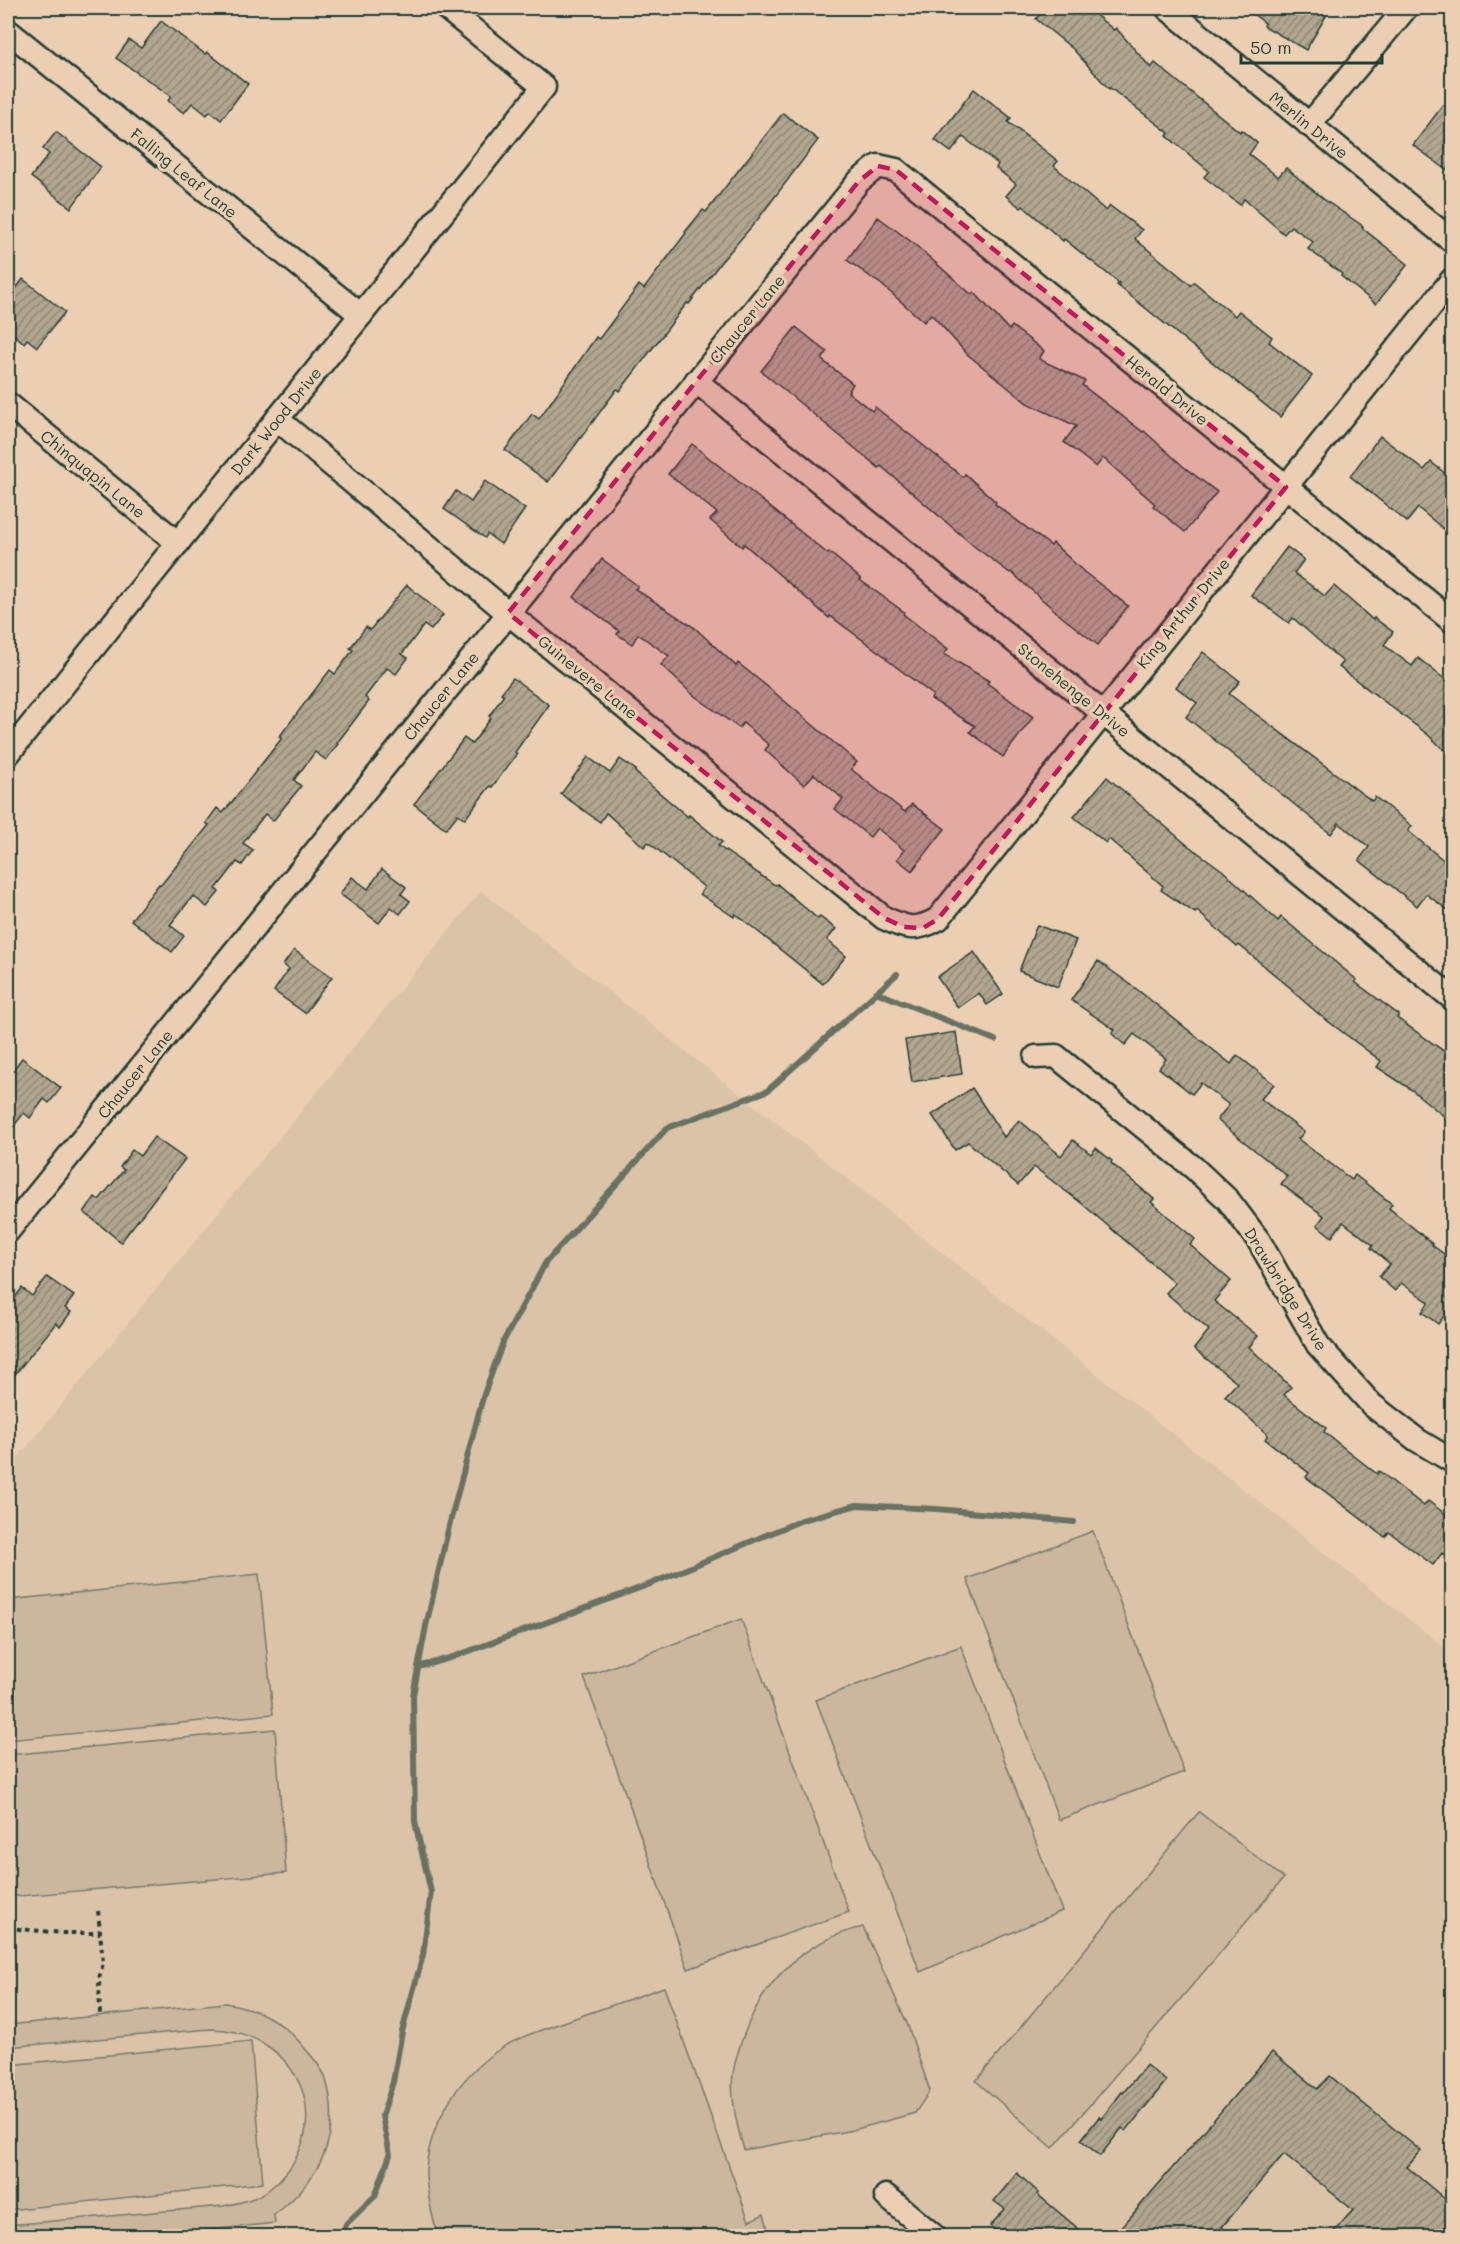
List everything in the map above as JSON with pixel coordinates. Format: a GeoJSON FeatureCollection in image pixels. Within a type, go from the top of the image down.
{"type":"FeatureCollection","features":[{"type":"Feature","properties":{"kind":"street","name":"Dark Wood Drive"},"geometry":{"type":"LineString","coordinates":[[8,754],[544,87],[446,8]]}},
{"type":"Feature","properties":{"kind":"street","name":"Merlin Drive"},"geometry":{"type":"LineString","coordinates":[[1167,8],[1452,241]]}},
{"type":"Feature","properties":{"kind":"street"},"geometry":{"type":"LineString","coordinates":[[1309,124],[1406,8]]}},
{"type":"Feature","properties":{"kind":"street","name":"Falling Leaf Lane"},"geometry":{"type":"LineString","coordinates":[[8,31],[361,315]]}},
{"type":"Feature","properties":{"kind":"street","name":"Chaucer Lane"},"geometry":{"type":"LineString","coordinates":[[8,1231],[858,181],[878,166]]}},
{"type":"Feature","properties":{"kind":"street","name":"Herald Drive"},"geometry":{"type":"LineString","coordinates":[[878,166],[896,170],[1452,621]]}},
{"type":"Feature","properties":{"kind":"street","name":"King Arthur Drive"},"geometry":{"type":"LineString","coordinates":[[904,927],[922,928],[938,919],[1452,280]]}},
{"type":"Feature","properties":{"kind":"street","name":"Stonehenge Drive"},"geometry":{"type":"LineString","coordinates":[[696,381],[1452,998]]}},
{"type":"Feature","properties":{"kind":"street","name":"Chinquapin Lane"},"geometry":{"type":"LineString","coordinates":[[8,404],[178,543]]}},
{"type":"Feature","properties":{"kind":"street","name":"Guinevere Lane"},"geometry":{"type":"LineString","coordinates":[[278,419],[508,612],[884,918],[904,927]]}},
{"type":"Feature","properties":{"kind":"street","name":"Drawbridge Drive"},"geometry":{"type":"LineString","coordinates":[[1036,1057],[1056,1056],[1194,1167],[1228,1200],[1259,1241],[1318,1345],[1372,1405],[1417,1440],[1452,1461]]}},
{"type":"Feature","properties":{"kind":"street"},"geometry":{"type":"LineString","coordinates":[[886,2196],[934,2236]]}},
{"type":"Feature","properties":{"kind":"path"},"geometry":{"type":"LineString","coordinates":[[98,1911],[103,1963],[99,1979],[100,2016]]}},
{"type":"Feature","properties":{"kind":"path"},"geometry":{"type":"LineString","coordinates":[[8,1928],[63,1933],[100,1933]]}},
{"type":"Feature","properties":{"kind":"highlighted area"},"geometry":{"type":"Polygon","coordinates":[[[878,166],[896,170],[1286,487],[938,919],[923,928],[904,927],[884,918],[508,613],[859,181],[878,166]]]}},
{"type":"Feature","properties":{"kind":"shaded area"},"geometry":{"type":"Polygon","coordinates":[[[481,891],[1452,1653],[1452,2236],[8,2236],[8,1470],[481,891]]]}},
{"type":"Feature","properties":{"kind":"shaded area"},"geometry":{"type":"Polygon","coordinates":[[[1093,1531],[1184,1772],[1059,1820],[967,1579],[1093,1531]]]}},
{"type":"Feature","properties":{"kind":"shaded area"},"geometry":{"type":"Polygon","coordinates":[[[259,1574],[273,1714],[8,1740],[8,1600],[259,1574]]]}},
{"type":"Feature","properties":{"kind":"shaded area"},"geometry":{"type":"Polygon","coordinates":[[[741,1619],[849,1912],[688,1969],[584,1677],[741,1619]]]}},
{"type":"Feature","properties":{"kind":"shaded area"},"geometry":{"type":"Polygon","coordinates":[[[961,1646],[1062,1911],[920,1972],[816,1700],[961,1646]]]}},
{"type":"Feature","properties":{"kind":"shaded area"},"geometry":{"type":"Polygon","coordinates":[[[275,1729],[286,1873],[8,1897],[8,1755],[275,1729]]]}},
{"type":"Feature","properties":{"kind":"shaded area"},"geometry":{"type":"Polygon","coordinates":[[[1199,1812],[1284,1878],[1053,2148],[976,2081],[1199,1812]]]}},
{"type":"Feature","properties":{"kind":"shaded area"},"geometry":{"type":"Polygon","coordinates":[[[863,1927],[907,2023],[930,2091],[915,2113],[853,2130],[744,2150],[735,2112],[732,2083],[737,2055],[751,2017],[774,1981],[804,1953],[842,1933],[863,1927]]]}},
{"type":"Feature","properties":{"kind":"shaded area"},"geometry":{"type":"Polygon","coordinates":[[[664,1987],[749,2221],[764,2214],[770,2236],[438,2236],[427,2184],[426,2169],[429,2152],[440,2118],[470,2074],[497,2051],[521,2038],[664,1987]]]}},
{"type":"Feature","properties":{"kind":"shaded area"},"geometry":{"type":"Polygon","coordinates":[[[225,2003],[259,2012],[287,2029],[320,2067],[326,2080],[331,2120],[329,2138],[323,2156],[304,2187],[274,2215],[275,2223],[151,2236],[8,2236],[8,2225],[235,2204],[259,2196],[281,2178],[289,2169],[302,2144],[307,2120],[304,2096],[295,2075],[280,2056],[260,2042],[237,2032],[210,2029],[8,2047],[8,2025],[225,2003]]]}},
{"type":"Feature","properties":{"kind":"shaded area"},"geometry":{"type":"Polygon","coordinates":[[[251,2041],[263,2183],[8,2210],[8,2065],[251,2041]]]}},
{"type":"Feature","properties":{"kind":"building"},"geometry":{"type":"Polygon","coordinates":[[[1045,8],[1087,8],[1114,30],[1116,28],[1151,68],[1155,63],[1240,132],[1241,130],[1257,143],[1249,154],[1278,177],[1286,168],[1326,201],[1363,226],[1362,228],[1408,264],[1376,304],[1341,276],[1342,274],[1308,249],[1313,242],[1291,226],[1284,234],[1244,199],[1240,205],[1204,177],[1209,171],[1167,136],[1169,133],[1109,89],[1073,49],[1036,19],[1045,8]]]}},
{"type":"Feature","properties":{"kind":"building"},"geometry":{"type":"Polygon","coordinates":[[[1245,8],[1310,8],[1326,16],[1306,50],[1264,26],[1265,23],[1245,8]]]}},
{"type":"Feature","properties":{"kind":"building"},"geometry":{"type":"Polygon","coordinates":[[[161,21],[205,54],[207,52],[248,84],[221,120],[210,111],[207,115],[192,103],[184,113],[168,101],[171,96],[116,58],[129,40],[141,48],[161,21]]]}},
{"type":"Feature","properties":{"kind":"building"},"geometry":{"type":"Polygon","coordinates":[[[974,89],[1011,118],[1008,122],[1058,161],[1054,166],[1106,211],[1110,206],[1142,230],[1135,239],[1191,285],[1194,282],[1235,316],[1239,311],[1272,337],[1269,342],[1312,376],[1280,417],[1117,285],[1119,283],[1064,239],[1063,241],[1023,206],[1021,208],[1006,196],[1016,184],[996,168],[998,164],[963,137],[951,152],[935,140],[974,89]]]}},
{"type":"Feature","properties":{"kind":"building"},"geometry":{"type":"Polygon","coordinates":[[[1443,105],[1452,111],[1452,162],[1447,170],[1413,145],[1443,105]]]}},
{"type":"Feature","properties":{"kind":"building"},"geometry":{"type":"Polygon","coordinates":[[[783,113],[818,140],[758,219],[689,304],[687,303],[620,391],[617,389],[548,482],[505,450],[532,414],[539,419],[596,337],[599,339],[639,285],[644,289],[685,232],[703,210],[706,212],[783,113]]]}},
{"type":"Feature","properties":{"kind":"building"},"geometry":{"type":"Polygon","coordinates":[[[56,132],[101,167],[71,208],[31,177],[49,154],[43,149],[56,132]]]}},
{"type":"Feature","properties":{"kind":"building"},"geometry":{"type":"Polygon","coordinates":[[[878,217],[913,243],[971,294],[974,292],[1009,330],[1012,326],[1044,351],[1039,359],[1085,381],[1082,385],[1144,431],[1184,467],[1217,492],[1185,532],[1153,506],[1155,504],[1103,458],[1096,467],[1064,442],[1076,426],[1027,403],[967,354],[931,314],[924,322],[882,285],[847,260],[878,217]]]}},
{"type":"Feature","properties":{"kind":"building"},"geometry":{"type":"Polygon","coordinates":[[[23,279],[65,312],[37,347],[27,339],[24,343],[8,330],[8,299],[23,279]]]}},
{"type":"Feature","properties":{"kind":"building"},"geometry":{"type":"Polygon","coordinates":[[[796,327],[827,352],[822,360],[853,384],[848,392],[872,411],[875,407],[963,477],[965,474],[996,502],[995,504],[1051,546],[1053,543],[1084,572],[1128,606],[1098,645],[1011,572],[975,547],[881,466],[879,468],[761,371],[796,327]]]}},
{"type":"Feature","properties":{"kind":"building"},"geometry":{"type":"Polygon","coordinates":[[[1380,436],[1424,470],[1431,462],[1452,479],[1452,536],[1418,508],[1407,522],[1350,476],[1380,436]]]}},
{"type":"Feature","properties":{"kind":"building"},"geometry":{"type":"Polygon","coordinates":[[[692,444],[828,554],[829,552],[860,580],[904,612],[903,614],[948,649],[944,654],[989,681],[987,683],[1033,717],[1003,757],[970,732],[975,726],[931,699],[933,695],[887,658],[830,616],[829,618],[744,544],[742,547],[710,520],[717,513],[668,474],[692,444]]]}},
{"type":"Feature","properties":{"kind":"building"},"geometry":{"type":"Polygon","coordinates":[[[485,481],[525,509],[501,544],[487,534],[485,538],[444,509],[456,491],[471,502],[485,481]]]}},
{"type":"Feature","properties":{"kind":"building"},"geometry":{"type":"Polygon","coordinates":[[[1287,547],[1304,560],[1294,573],[1325,596],[1334,586],[1373,620],[1374,618],[1393,632],[1384,645],[1412,666],[1418,658],[1452,685],[1452,757],[1427,734],[1339,667],[1343,662],[1293,618],[1289,623],[1251,595],[1287,547]]]}},
{"type":"Feature","properties":{"kind":"building"},"geometry":{"type":"Polygon","coordinates":[[[602,559],[638,586],[635,589],[695,628],[736,666],[738,663],[769,688],[857,762],[851,769],[905,812],[912,804],[945,829],[912,871],[897,859],[904,850],[877,828],[870,837],[835,809],[843,799],[814,774],[804,785],[765,750],[769,745],[743,723],[739,728],[692,694],[661,665],[669,656],[638,634],[632,644],[617,634],[619,631],[574,597],[602,559]]]}},
{"type":"Feature","properties":{"kind":"building"},"geometry":{"type":"Polygon","coordinates":[[[407,585],[443,615],[431,630],[424,625],[402,654],[408,658],[396,674],[387,668],[365,697],[369,701],[326,760],[315,752],[294,780],[301,786],[273,821],[265,814],[243,843],[253,850],[242,865],[237,862],[216,889],[219,892],[207,907],[193,896],[170,925],[184,936],[172,952],[131,920],[209,825],[206,823],[217,808],[223,813],[282,738],[279,737],[330,670],[335,674],[353,650],[350,648],[366,627],[370,630],[407,585]]]}},
{"type":"Feature","properties":{"kind":"building"},"geometry":{"type":"Polygon","coordinates":[[[1203,652],[1240,681],[1229,694],[1372,801],[1375,797],[1412,826],[1408,831],[1452,867],[1452,913],[1426,894],[1417,906],[1359,860],[1369,847],[1339,823],[1331,834],[1186,717],[1197,703],[1176,687],[1203,652]]]}},
{"type":"Feature","properties":{"kind":"building"},"geometry":{"type":"Polygon","coordinates":[[[513,678],[549,705],[492,787],[490,786],[465,819],[458,814],[446,829],[414,804],[464,738],[472,744],[491,718],[489,716],[504,695],[501,693],[513,678]]]}},
{"type":"Feature","properties":{"kind":"building"},"geometry":{"type":"Polygon","coordinates":[[[588,757],[610,773],[620,759],[636,770],[635,772],[688,817],[689,815],[722,842],[718,846],[775,885],[777,884],[818,919],[820,917],[836,929],[827,940],[846,956],[823,984],[736,914],[734,917],[700,894],[704,887],[648,842],[644,847],[606,813],[600,822],[561,794],[588,757]]]}},
{"type":"Feature","properties":{"kind":"building"},"geometry":{"type":"Polygon","coordinates":[[[1107,777],[1186,844],[1222,870],[1278,921],[1281,917],[1357,980],[1355,982],[1399,1015],[1397,1018],[1452,1057],[1452,1123],[1412,1090],[1377,1067],[1381,1061],[1321,1016],[1197,911],[1195,913],[1161,890],[1163,886],[1109,839],[1106,843],[1074,817],[1107,777]]]}},
{"type":"Feature","properties":{"kind":"building"},"geometry":{"type":"Polygon","coordinates":[[[382,869],[406,887],[401,894],[410,901],[400,914],[391,907],[379,923],[340,894],[352,877],[368,889],[382,869]]]}},
{"type":"Feature","properties":{"kind":"building"},"geometry":{"type":"Polygon","coordinates":[[[1037,925],[1076,940],[1058,987],[1019,971],[1037,925]]]}},
{"type":"Feature","properties":{"kind":"building"},"geometry":{"type":"Polygon","coordinates":[[[294,950],[332,977],[305,1013],[274,991],[289,969],[283,965],[294,950]]]}},
{"type":"Feature","properties":{"kind":"building"},"geometry":{"type":"Polygon","coordinates":[[[974,952],[1003,994],[987,1005],[979,993],[958,1008],[937,977],[974,952]]]}},
{"type":"Feature","properties":{"kind":"building"},"geometry":{"type":"Polygon","coordinates":[[[1098,961],[1231,1064],[1237,1055],[1274,1084],[1261,1099],[1304,1132],[1298,1139],[1352,1180],[1355,1175],[1392,1204],[1389,1208],[1452,1260],[1452,1305],[1438,1324],[1422,1312],[1429,1302],[1401,1283],[1395,1291],[1379,1277],[1390,1264],[1371,1248],[1373,1245],[1343,1222],[1332,1237],[1317,1225],[1324,1216],[1281,1184],[1287,1176],[1217,1120],[1229,1105],[1201,1083],[1192,1094],[1159,1068],[1166,1059],[1134,1034],[1125,1045],[1112,1034],[1115,1030],[1071,1000],[1098,961]]]}},
{"type":"Feature","properties":{"kind":"building"},"geometry":{"type":"Polygon","coordinates":[[[956,1032],[962,1074],[912,1082],[905,1040],[956,1032]]]}},
{"type":"Feature","properties":{"kind":"building"},"geometry":{"type":"Polygon","coordinates":[[[22,1058],[61,1088],[49,1103],[44,1099],[30,1118],[24,1113],[8,1133],[8,1077],[22,1058]]]}},
{"type":"Feature","properties":{"kind":"building"},"geometry":{"type":"Polygon","coordinates":[[[972,1088],[1004,1137],[1019,1120],[1061,1156],[1073,1140],[1091,1154],[1096,1148],[1154,1199],[1151,1202],[1195,1239],[1190,1245],[1231,1281],[1214,1301],[1258,1336],[1249,1347],[1291,1387],[1284,1395],[1326,1428],[1324,1432],[1377,1474],[1379,1471],[1424,1506],[1428,1501],[1452,1519],[1452,1562],[1442,1553],[1433,1565],[1389,1532],[1385,1537],[1306,1477],[1309,1473],[1265,1439],[1268,1435],[1225,1396],[1237,1383],[1194,1349],[1209,1330],[1166,1293],[1175,1283],[1080,1202],[1034,1167],[1018,1185],[968,1142],[955,1150],[932,1115],[972,1088]]]}},
{"type":"Feature","properties":{"kind":"building"},"geometry":{"type":"Polygon","coordinates":[[[154,1137],[185,1159],[121,1242],[84,1212],[95,1197],[99,1200],[124,1170],[120,1167],[132,1150],[140,1156],[154,1137]]]}},
{"type":"Feature","properties":{"kind":"building"},"geometry":{"type":"Polygon","coordinates":[[[47,1277],[74,1296],[65,1308],[71,1312],[60,1327],[56,1323],[8,1383],[8,1307],[22,1288],[32,1296],[47,1277]]]}},
{"type":"Feature","properties":{"kind":"building"},"geometry":{"type":"Polygon","coordinates":[[[1272,2052],[1317,2089],[1330,2076],[1421,2151],[1407,2167],[1452,2205],[1452,2236],[1330,2236],[1353,2210],[1284,2154],[1222,2227],[1234,2236],[1114,2236],[1272,2052]]]}},
{"type":"Feature","properties":{"kind":"building"},"geometry":{"type":"Polygon","coordinates":[[[1146,2065],[1166,2081],[1126,2131],[1122,2128],[1100,2156],[1081,2140],[1146,2065]]]}},
{"type":"Feature","properties":{"kind":"building"},"geometry":{"type":"Polygon","coordinates":[[[1017,2173],[1039,2193],[1037,2194],[1087,2236],[1003,2236],[990,2226],[1005,2209],[994,2201],[1017,2173]]]}},
{"type":"Feature","properties":{"kind":"waterway"},"geometry":{"type":"LineString","coordinates":[[342,2236],[346,2224],[375,2196],[390,2155],[382,2116],[393,2082],[402,2032],[423,1955],[431,1892],[415,1822],[413,1695],[449,1526],[483,1397],[503,1342],[546,1262],[667,1128],[767,1091],[897,974]]}},
{"type":"Feature","properties":{"kind":"waterway"},"geometry":{"type":"LineString","coordinates":[[876,992],[995,1040]]}},
{"type":"Feature","properties":{"kind":"waterway"},"geometry":{"type":"LineString","coordinates":[[418,1667],[453,1657],[653,1583],[802,1520],[857,1505],[937,1509],[1074,1522]]}}]}
